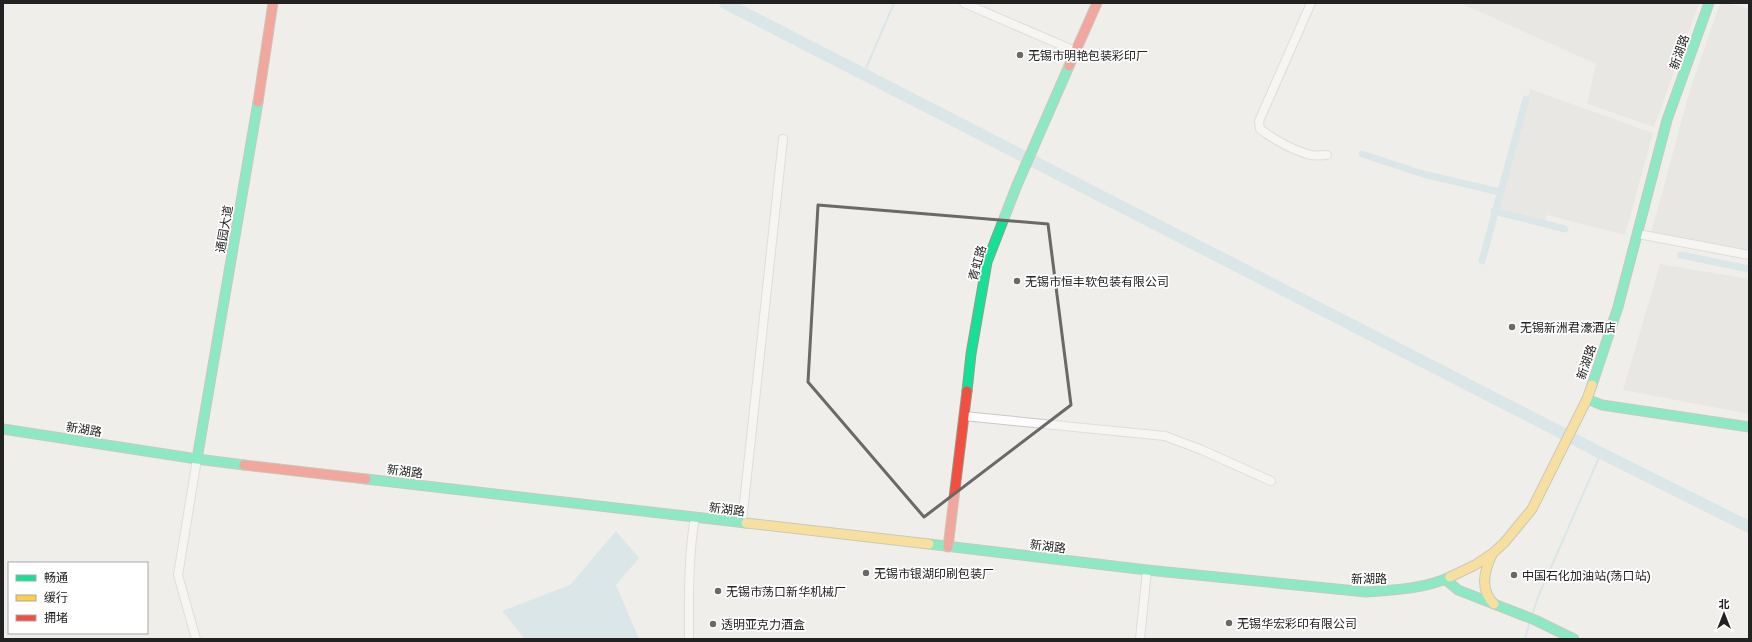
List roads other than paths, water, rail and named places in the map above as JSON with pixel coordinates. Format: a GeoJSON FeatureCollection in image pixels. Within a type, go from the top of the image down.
{"type":"FeatureCollection","features":[{"type":"Feature","properties":{"kind":"main road","name":"通园大道"},"geometry":{"type":"LineString","coordinates":[[197,459],[259,97],[273,3]]}},
{"type":"Feature","properties":{"kind":"main road","name":"青虹路"},"geometry":{"type":"LineString","coordinates":[[948,547],[971,354],[987,262],[1019,180],[1097,3]]}},
{"type":"Feature","properties":{"kind":"main road","name":"新湖路"},"geometry":{"type":"LineString","coordinates":[[3,429],[197,459],[1147,570],[1366,592],[1400,590],[1445,579],[1475,565],[1493,553],[1504,543],[1532,509],[1587,399],[1618,307],[1668,120],[1709,3]]}},
{"type":"Feature","properties":{"kind":"main road"},"geometry":{"type":"LineString","coordinates":[[1587,399],[1602,405],[1749,427]]}},
{"type":"Feature","properties":{"kind":"main road"},"geometry":{"type":"LineString","coordinates":[[1493,553],[1487,563],[1484,589],[1486,595],[1496,605]]}},
{"type":"Feature","properties":{"kind":"main road"},"geometry":{"type":"LineString","coordinates":[[1445,579],[1458,590],[1535,620],[1574,639]]}},
{"type":"Feature","properties":{"kind":"street"},"geometry":{"type":"LineString","coordinates":[[964,3],[1076,52]]}},
{"type":"Feature","properties":{"kind":"street"},"geometry":{"type":"LineString","coordinates":[[1311,3],[1259,121],[1260,129],[1268,136],[1292,149],[1312,156],[1327,155]]}},
{"type":"Feature","properties":{"kind":"street"},"geometry":{"type":"LineString","coordinates":[[742,522],[783,139]]}},
{"type":"Feature","properties":{"kind":"street"},"geometry":{"type":"LineString","coordinates":[[1638,234],[1749,255]]}},
{"type":"Feature","properties":{"kind":"street"},"geometry":{"type":"LineString","coordinates":[[964,416],[1165,436],[1202,450],[1271,481]]}},
{"type":"Feature","properties":{"kind":"street"},"geometry":{"type":"LineString","coordinates":[[196,639],[178,575],[197,459]]}},
{"type":"Feature","properties":{"kind":"street"},"geometry":{"type":"LineString","coordinates":[[689,639],[690,576],[695,517]]}},
{"type":"Feature","properties":{"kind":"street"},"geometry":{"type":"LineString","coordinates":[[1140,639],[1147,570]]}},
{"type":"Feature","properties":{"kind":"water"},"geometry":{"type":"Polygon","coordinates":[[[616,531],[639,558],[616,585],[639,639],[524,638],[502,611],[570,585],[616,531]]]}},
{"type":"Feature","properties":{"kind":"waterway"},"geometry":{"type":"LineString","coordinates":[[725,3],[1601,453],[1749,527]]}},
{"type":"Feature","properties":{"kind":"waterway"},"geometry":{"type":"LineString","coordinates":[[864,73],[894,3]]}},
{"type":"Feature","properties":{"kind":"waterway"},"geometry":{"type":"LineString","coordinates":[[1482,261],[1526,99]]}},
{"type":"Feature","properties":{"kind":"waterway"},"geometry":{"type":"LineString","coordinates":[[1362,154],[1423,174],[1500,192]]}},
{"type":"Feature","properties":{"kind":"waterway"},"geometry":{"type":"LineString","coordinates":[[1494,211],[1565,229]]}},
{"type":"Feature","properties":{"kind":"waterway"},"geometry":{"type":"LineString","coordinates":[[1681,255],[1749,269]]}},
{"type":"Feature","properties":{"kind":"waterway"},"geometry":{"type":"LineString","coordinates":[[1532,615],[1538,597],[1601,453]]}},
{"type":"Feature","properties":{"kind":"waterway"},"geometry":{"type":"LineString","coordinates":[[1525,639],[1530,621]]}},
{"type":"Feature","properties":{"kind":"place","name":"无锡市明艳包装彩印厂"},"geometry":{"type":"Point","coordinates":[1020,55]}},
{"type":"Feature","properties":{"kind":"place","name":"无锡市恒丰软包装有限公司"},"geometry":{"type":"Point","coordinates":[1017,281]}},
{"type":"Feature","properties":{"kind":"place","name":"无锡新洲君濠酒店"},"geometry":{"type":"Point","coordinates":[1512,327]}},
{"type":"Feature","properties":{"kind":"place","name":"无锡市银湖印刷包装厂"},"geometry":{"type":"Point","coordinates":[866,573]}},
{"type":"Feature","properties":{"kind":"place","name":"中国石化加油站(荡口站)"},"geometry":{"type":"Point","coordinates":[1514,575]}},
{"type":"Feature","properties":{"kind":"place","name":"无锡市荡口新华机械厂"},"geometry":{"type":"Point","coordinates":[718,591]}},
{"type":"Feature","properties":{"kind":"place","name":"无锡华宏彩印有限公司"},"geometry":{"type":"Point","coordinates":[1229,623]}},
{"type":"Feature","properties":{"kind":"place","name":"透明亚克力酒盒"},"geometry":{"type":"Point","coordinates":[713,624]}}]}
